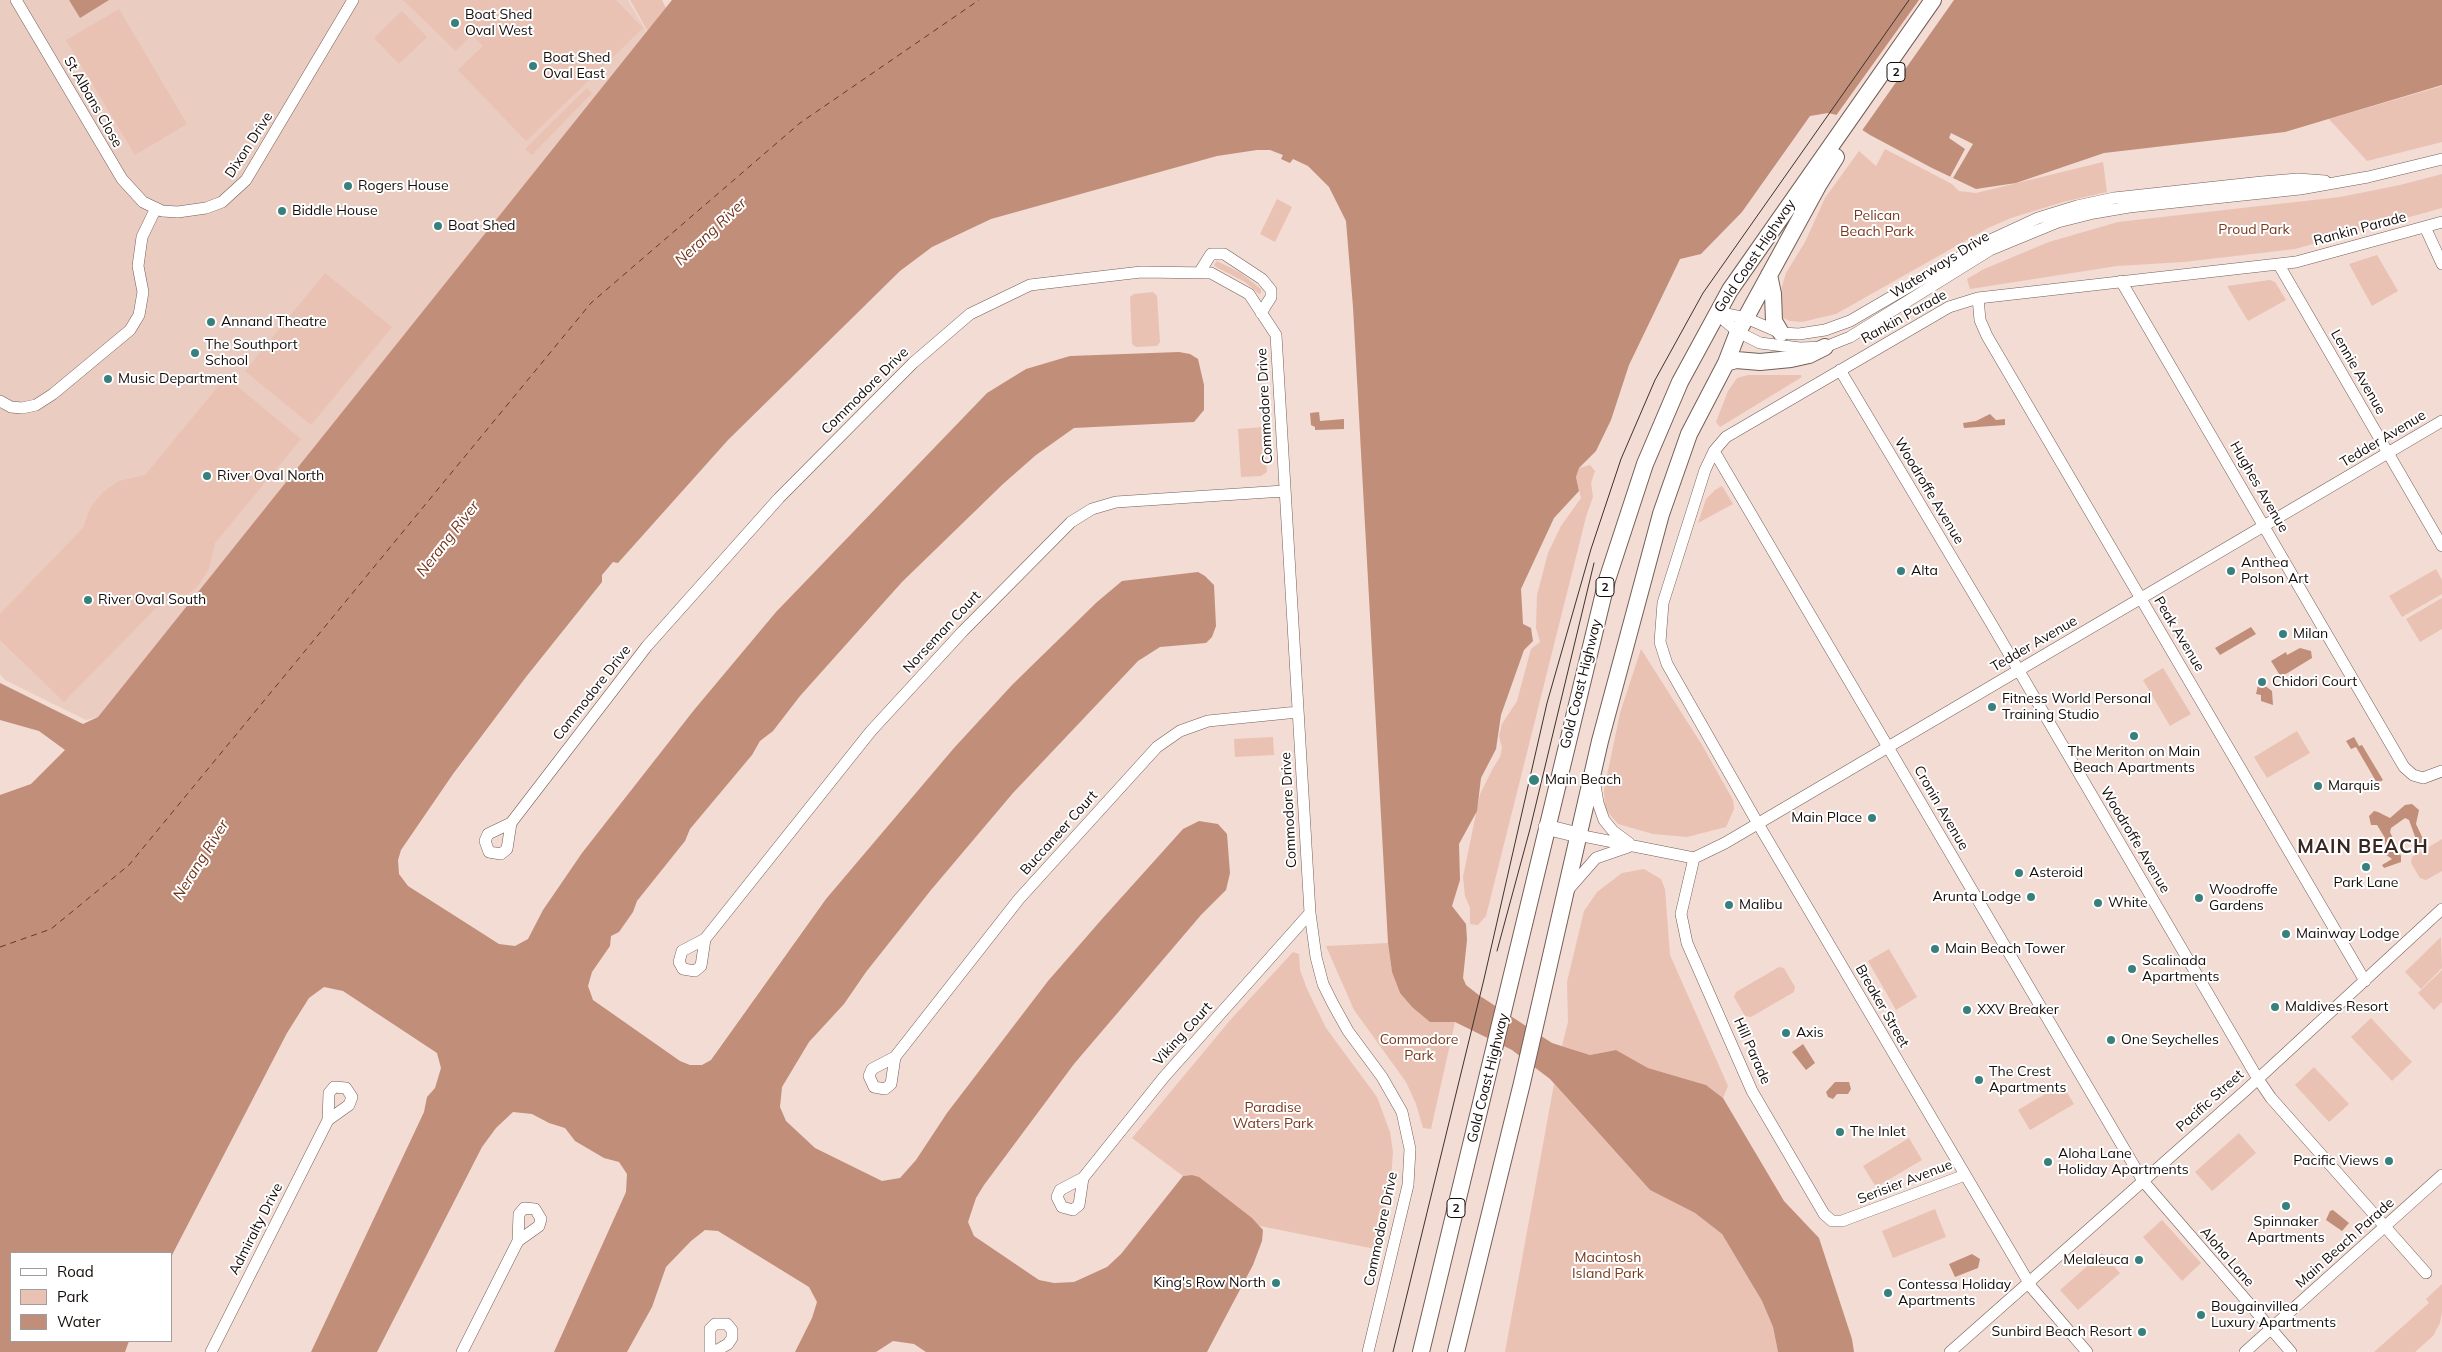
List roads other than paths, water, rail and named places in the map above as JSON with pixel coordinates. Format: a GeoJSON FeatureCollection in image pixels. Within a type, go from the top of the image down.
{"type":"FeatureCollection","features":[{"type":"Feature","properties":{"kind":"highway","name":"Gold Coast Highway"},"geometry":{"type":"LineString","coordinates":[[1456,1352],[1522,1083],[1593,772],[1661,514],[1689,434],[1726,363],[1742,325],[1841,141],[1933,0]]}},
{"type":"Feature","properties":{"kind":"highway","name":"Gold Coast Highway"},"geometry":{"type":"LineString","coordinates":[[1421,1352],[1607,580],[1645,464],[1668,407],[1717,313],[1748,263],[1946,0]]}},
{"type":"Feature","properties":{"kind":"highway"},"geometry":{"type":"LineString","coordinates":[[1769,275],[1773,294],[1774,321],[1781,333]]}},
{"type":"Feature","properties":{"kind":"highway"},"geometry":{"type":"LineString","coordinates":[[1726,363],[1736,360],[1760,362],[1791,359],[1809,355],[1825,347]]}},
{"type":"Feature","properties":{"kind":"main road"},"geometry":{"type":"LineString","coordinates":[[1546,827],[1578,835]]}},
{"type":"Feature","properties":{"kind":"street","name":"St Albans Close"},"geometry":{"type":"LineString","coordinates":[[16,0],[122,179],[143,202],[156,208]]}},
{"type":"Feature","properties":{"kind":"street","name":"Dixon Drive"},"geometry":{"type":"LineString","coordinates":[[156,208],[178,212],[206,208],[233,194],[246,180],[353,0]]}},
{"type":"Feature","properties":{"kind":"street","name":"Waterways Drive"},"geometry":{"type":"LineString","coordinates":[[1742,325],[1751,340],[1774,346],[1825,347],[1850,337],[1990,250],[2058,222],[2129,207],[2300,190],[2442,159]]}},
{"type":"Feature","properties":{"kind":"street","name":"Waterways Drive"},"geometry":{"type":"LineString","coordinates":[[1742,325],[1781,333],[1798,334],[1825,330],[1850,321],[1984,243],[2038,218],[2077,206],[2114,198],[2262,182],[2298,179],[2343,182]]}},
{"type":"Feature","properties":{"kind":"street"},"geometry":{"type":"LineString","coordinates":[[0,401],[11,407],[22,408],[36,405],[53,394],[130,330],[139,315],[143,292],[138,266],[142,237],[156,208]]}},
{"type":"Feature","properties":{"kind":"street","name":"Rankin Parade"},"geometry":{"type":"LineString","coordinates":[[1667,664],[1660,642],[1662,603],[1705,470],[1714,451],[1726,437],[1949,307],[1978,298],[2296,262],[2442,222]]}},
{"type":"Feature","properties":{"kind":"street"},"geometry":{"type":"LineString","coordinates":[[2425,227],[2442,264]]}},
{"type":"Feature","properties":{"kind":"street"},"geometry":{"type":"LineString","coordinates":[[1199,273],[1211,254],[1224,254],[1262,279],[1271,290],[1271,298],[1261,313]]}},
{"type":"Feature","properties":{"kind":"street","name":"Lennie Avenue"},"geometry":{"type":"LineString","coordinates":[[2279,264],[2387,454],[2442,546]]}},
{"type":"Feature","properties":{"kind":"street","name":"Commodore Drive"},"geometry":{"type":"LineString","coordinates":[[511,823],[647,646],[779,498],[913,362],[970,314],[1030,285],[1141,272],[1210,273],[1249,294],[1276,335],[1310,913],[1316,956],[1323,984],[1348,1031],[1392,1093],[1402,1112],[1408,1132],[1410,1149],[1408,1185],[1368,1352]]}},
{"type":"Feature","properties":{"kind":"street","name":"Hughes Avenue"},"geometry":{"type":"LineString","coordinates":[[2121,281],[2404,767],[2413,775],[2423,778],[2442,771]]}},
{"type":"Feature","properties":{"kind":"street","name":"Peak Avenue"},"geometry":{"type":"LineString","coordinates":[[1978,298],[1980,320],[1987,336],[2365,981]]}},
{"type":"Feature","properties":{"kind":"street"},"geometry":{"type":"LineString","coordinates":[[1717,313],[1742,325]]}},
{"type":"Feature","properties":{"kind":"street","name":"Woodroffe Avenue"},"geometry":{"type":"LineString","coordinates":[[1840,370],[2270,1098],[2426,1273]]}},
{"type":"Feature","properties":{"kind":"street","name":"Tedder Avenue"},"geometry":{"type":"LineString","coordinates":[[1694,858],[1888,747],[2442,422]]}},
{"type":"Feature","properties":{"kind":"street","name":"Cronin Avenue"},"geometry":{"type":"LineString","coordinates":[[1714,451],[2143,1181]]}},
{"type":"Feature","properties":{"kind":"street","name":"Norseman Court"},"geometry":{"type":"LineString","coordinates":[[705,939],[871,730],[963,631],[1071,522],[1092,509],[1116,502],[1284,491]]}},
{"type":"Feature","properties":{"kind":"street","name":"Breaker Street"},"geometry":{"type":"LineString","coordinates":[[1667,664],[1757,822],[2028,1282],[2038,1297],[2087,1352]]}},
{"type":"Feature","properties":{"kind":"street","name":"Buccaneer Court"},"geometry":{"type":"LineString","coordinates":[[895,1058],[1019,898],[1157,748],[1180,731],[1208,721],[1298,712]]}},
{"type":"Feature","properties":{"kind":"street"},"geometry":{"type":"LineString","coordinates":[[1593,772],[1598,803],[1604,820],[1613,831],[1632,846]]}},
{"type":"Feature","properties":{"kind":"street"},"geometry":{"type":"LineString","coordinates":[[1578,835],[1694,858]]}},
{"type":"Feature","properties":{"kind":"street"},"geometry":{"type":"LineString","coordinates":[[1565,894],[1596,858],[1609,852],[1632,846]]}},
{"type":"Feature","properties":{"kind":"street","name":"Hill Parade"},"geometry":{"type":"LineString","coordinates":[[1694,858],[1683,898],[1681,914],[1684,934],[1752,1091],[1824,1214],[1832,1220],[1842,1221],[1855,1217]]}},
{"type":"Feature","properties":{"kind":"street","name":"Pacific Street"},"geometry":{"type":"LineString","coordinates":[[1950,1352],[2258,1079],[2442,909]]}},
{"type":"Feature","properties":{"kind":"street","name":"Viking Court"},"geometry":{"type":"LineString","coordinates":[[1083,1178],[1164,1077],[1310,913]]}},
{"type":"Feature","properties":{"kind":"street","name":"Admiralty Drive"},"geometry":{"type":"LineString","coordinates":[[211,1352],[328,1120]]}},
{"type":"Feature","properties":{"kind":"street","name":"Serisier Avenue"},"geometry":{"type":"LineString","coordinates":[[1855,1217],[1965,1175]]}},
{"type":"Feature","properties":{"kind":"street","name":"Main Beach Parade"},"geometry":{"type":"LineString","coordinates":[[2245,1352],[2442,1175]]}},
{"type":"Feature","properties":{"kind":"street","name":"Aloha Lane"},"geometry":{"type":"LineString","coordinates":[[2143,1181],[2149,1191],[2291,1352]]}},
{"type":"Feature","properties":{"kind":"street"},"geometry":{"type":"LineString","coordinates":[[462,1352],[518,1241]]}},
{"type":"Feature","properties":{"kind":"street"},"geometry":{"type":"LineString","coordinates":[[710,1352],[710,1329],[715,1324],[727,1324],[732,1330],[732,1338],[728,1344],[714,1352]]}},
{"type":"Feature","properties":{"kind":"water"},"geometry":{"type":"Polygon","coordinates":[[[69,0],[109,0],[80,18],[69,0]]]}},
{"type":"Feature","properties":{"kind":"water","name":"Nerang River"},"geometry":{"type":"Polygon","coordinates":[[[672,0],[2442,0],[2442,85],[2285,132],[2104,153],[2016,183],[1976,189],[1870,135],[1841,116],[1828,113],[1810,116],[1742,212],[1701,254],[1680,259],[1629,365],[1611,420],[1596,451],[1579,468],[1576,477],[1579,491],[1554,518],[1521,589],[1523,624],[1531,628],[1533,641],[1524,650],[1501,715],[1496,749],[1481,778],[1477,811],[1459,844],[1460,880],[1452,906],[1466,924],[1467,940],[1463,978],[1466,985],[1552,1043],[1590,1055],[1616,1050],[1648,1068],[1706,1085],[1723,1098],[1784,1201],[1819,1238],[1852,1339],[1854,1352],[1778,1352],[1773,1327],[1762,1301],[1722,1234],[1695,1213],[1650,1190],[1550,1079],[1512,1050],[1455,1022],[1430,1022],[1412,1007],[1400,993],[1392,972],[1388,943],[1353,307],[1346,221],[1329,187],[1308,166],[1293,159],[1290,163],[1281,159],[1283,155],[1270,150],[1217,156],[991,219],[932,247],[900,271],[728,440],[618,563],[613,562],[602,575],[602,582],[526,677],[453,774],[401,850],[398,860],[399,874],[408,886],[499,944],[515,946],[528,939],[543,910],[582,853],[694,710],[776,612],[987,393],[1026,369],[1070,356],[1179,352],[1190,354],[1198,359],[1204,385],[1204,410],[1194,422],[1074,428],[1036,455],[1003,484],[902,582],[800,696],[773,731],[760,741],[752,755],[690,829],[685,841],[637,901],[633,912],[619,932],[611,936],[610,946],[592,972],[588,986],[593,1000],[680,1061],[690,1065],[702,1065],[711,1060],[826,899],[954,748],[1012,685],[1097,602],[1122,581],[1198,572],[1205,576],[1214,585],[1216,626],[1212,637],[1206,643],[1160,647],[1138,661],[1013,793],[931,890],[866,972],[844,1004],[809,1042],[782,1087],[780,1107],[786,1121],[815,1148],[882,1181],[900,1178],[916,1160],[947,1113],[1048,981],[1102,919],[1183,829],[1199,821],[1218,824],[1227,834],[1230,873],[1226,890],[1201,915],[1074,1064],[984,1185],[976,1198],[968,1222],[974,1236],[1039,1280],[1054,1283],[1074,1282],[1107,1267],[1121,1254],[1183,1176],[1192,1175],[1199,1177],[1252,1218],[1263,1230],[1262,1241],[1253,1265],[1207,1352],[926,1352],[914,1344],[893,1341],[876,1352],[795,1352],[812,1318],[817,1302],[809,1287],[718,1231],[705,1230],[691,1241],[666,1267],[652,1307],[627,1352],[554,1352],[626,1192],[627,1174],[619,1162],[604,1158],[575,1141],[565,1128],[549,1123],[532,1114],[513,1112],[496,1128],[482,1147],[377,1352],[311,1352],[424,1112],[427,1097],[435,1088],[441,1068],[437,1053],[343,991],[324,987],[309,998],[287,1033],[172,1255],[172,1252],[10,1252],[10,1342],[129,1342],[125,1352],[0,1352],[0,795],[31,784],[65,750],[39,731],[0,720],[0,683],[83,724],[98,717],[672,0]]]}},
{"type":"Feature","properties":{"kind":"water"},"geometry":{"type":"Polygon","coordinates":[[[1319,412],[1320,421],[1344,419],[1344,429],[1315,430],[1315,427],[1311,425],[1310,413],[1319,412]]]}},
{"type":"Feature","properties":{"kind":"water"},"geometry":{"type":"Polygon","coordinates":[[[1990,414],[1996,420],[2005,419],[2005,425],[1964,428],[1963,423],[1976,421],[1990,414]]]}},
{"type":"Feature","properties":{"kind":"water"},"geometry":{"type":"Polygon","coordinates":[[[2251,627],[2256,634],[2220,655],[2215,648],[2251,627]]]}},
{"type":"Feature","properties":{"kind":"water"},"geometry":{"type":"Polygon","coordinates":[[[2300,648],[2311,651],[2312,658],[2281,677],[2271,661],[2286,652],[2287,655],[2300,648]]]}},
{"type":"Feature","properties":{"kind":"water"},"geometry":{"type":"Polygon","coordinates":[[[2259,681],[2272,691],[2273,705],[2261,701],[2261,695],[2256,694],[2259,681]]]}},
{"type":"Feature","properties":{"kind":"water"},"geometry":{"type":"Polygon","coordinates":[[[2354,737],[2359,746],[2362,745],[2383,780],[2377,783],[2356,747],[2351,749],[2346,741],[2354,737]]]}},
{"type":"Feature","properties":{"kind":"water"},"geometry":{"type":"Polygon","coordinates":[[[2412,804],[2419,810],[2416,824],[2424,841],[2421,844],[2417,842],[2409,820],[2405,818],[2391,828],[2390,832],[2401,856],[2401,862],[2384,868],[2382,865],[2392,859],[2385,854],[2385,838],[2377,825],[2371,825],[2369,816],[2374,811],[2390,818],[2405,805],[2412,804]]]}},
{"type":"Feature","properties":{"kind":"water"},"geometry":{"type":"Polygon","coordinates":[[[1803,1044],[1815,1063],[1806,1070],[1792,1052],[1803,1044]]]}},
{"type":"Feature","properties":{"kind":"water"},"geometry":{"type":"Polygon","coordinates":[[[1835,1082],[1849,1082],[1851,1089],[1848,1094],[1837,1094],[1833,1099],[1828,1097],[1826,1092],[1835,1082]]]}},
{"type":"Feature","properties":{"kind":"water"},"geometry":{"type":"Polygon","coordinates":[[[2333,1210],[2349,1223],[2342,1231],[2326,1220],[2330,1211],[2333,1210]]]}},
{"type":"Feature","properties":{"kind":"water"},"geometry":{"type":"Polygon","coordinates":[[[1972,1254],[1980,1259],[1978,1268],[1955,1277],[1949,1264],[1972,1254]]]}},
{"type":"Feature","properties":{"kind":"tram line"},"geometry":{"type":"LineString","coordinates":[[1393,1352],[1484,979],[1547,703],[1591,549],[1621,459],[1655,380],[1703,293],[1909,0]]}},
{"type":"Feature","properties":{"kind":"tram line"},"geometry":{"type":"LineString","coordinates":[[1497,951],[1530,829],[1594,563]]}},
{"type":"Feature","properties":{"kind":"place","name":"Boat Shed Oval West"},"geometry":{"type":"Point","coordinates":[455,23]}},
{"type":"Feature","properties":{"kind":"place","name":"Boat Shed Oval East"},"geometry":{"type":"Point","coordinates":[533,66]}},
{"type":"Feature","properties":{"kind":"place","name":"Rogers House"},"geometry":{"type":"Point","coordinates":[348,186]}},
{"type":"Feature","properties":{"kind":"place","name":"Biddle House"},"geometry":{"type":"Point","coordinates":[282,211]}},
{"type":"Feature","properties":{"kind":"place","name":"Boat Shed"},"geometry":{"type":"Point","coordinates":[438,226]}},
{"type":"Feature","properties":{"kind":"place","name":"Annand Theatre"},"geometry":{"type":"Point","coordinates":[211,322]}},
{"type":"Feature","properties":{"kind":"place","name":"The Southport School"},"geometry":{"type":"Point","coordinates":[195,353]}},
{"type":"Feature","properties":{"kind":"place","name":"Music Department"},"geometry":{"type":"Point","coordinates":[108,379]}},
{"type":"Feature","properties":{"kind":"place","name":"River Oval North"},"geometry":{"type":"Point","coordinates":[207,476]}},
{"type":"Feature","properties":{"kind":"place","name":"Alta"},"geometry":{"type":"Point","coordinates":[1901,571]}},
{"type":"Feature","properties":{"kind":"place","name":"Anthea Polson Art"},"geometry":{"type":"Point","coordinates":[2231,571]}},
{"type":"Feature","properties":{"kind":"place","name":"River Oval South"},"geometry":{"type":"Point","coordinates":[88,600]}},
{"type":"Feature","properties":{"kind":"place","name":"Milan"},"geometry":{"type":"Point","coordinates":[2283,634]}},
{"type":"Feature","properties":{"kind":"place","name":"Chidori Court"},"geometry":{"type":"Point","coordinates":[2262,682]}},
{"type":"Feature","properties":{"kind":"place","name":"Fitness World Personal Training Studio"},"geometry":{"type":"Point","coordinates":[1992,707]}},
{"type":"Feature","properties":{"kind":"place","name":"The Meriton on Main Beach Apartments"},"geometry":{"type":"Point","coordinates":[2134,736]}},
{"type":"Feature","properties":{"kind":"place","name":"Main Beach"},"geometry":{"type":"Point","coordinates":[1534,780]}},
{"type":"Feature","properties":{"kind":"place","name":"Marquis"},"geometry":{"type":"Point","coordinates":[2318,786]}},
{"type":"Feature","properties":{"kind":"place","name":"Main Place"},"geometry":{"type":"Point","coordinates":[1872,818]}},
{"type":"Feature","properties":{"kind":"place","name":"Park Lane"},"geometry":{"type":"Point","coordinates":[2366,867]}},
{"type":"Feature","properties":{"kind":"place","name":"Asteroid"},"geometry":{"type":"Point","coordinates":[2019,873]}},
{"type":"Feature","properties":{"kind":"place","name":"Arunta Lodge"},"geometry":{"type":"Point","coordinates":[2031,897]}},
{"type":"Feature","properties":{"kind":"place","name":"Woodroffe Gardens"},"geometry":{"type":"Point","coordinates":[2199,898]}},
{"type":"Feature","properties":{"kind":"place","name":"White"},"geometry":{"type":"Point","coordinates":[2098,903]}},
{"type":"Feature","properties":{"kind":"place","name":"Malibu"},"geometry":{"type":"Point","coordinates":[1729,905]}},
{"type":"Feature","properties":{"kind":"place","name":"Mainway Lodge"},"geometry":{"type":"Point","coordinates":[2286,934]}},
{"type":"Feature","properties":{"kind":"place","name":"Main Beach Tower"},"geometry":{"type":"Point","coordinates":[1935,949]}},
{"type":"Feature","properties":{"kind":"place","name":"Scalinada Apartments"},"geometry":{"type":"Point","coordinates":[2132,969]}},
{"type":"Feature","properties":{"kind":"place","name":"Maldives Resort"},"geometry":{"type":"Point","coordinates":[2275,1007]}},
{"type":"Feature","properties":{"kind":"place","name":"XXV Breaker"},"geometry":{"type":"Point","coordinates":[1967,1010]}},
{"type":"Feature","properties":{"kind":"place","name":"Axis"},"geometry":{"type":"Point","coordinates":[1786,1033]}},
{"type":"Feature","properties":{"kind":"place","name":"One Seychelles"},"geometry":{"type":"Point","coordinates":[2111,1040]}},
{"type":"Feature","properties":{"kind":"place","name":"The Crest Apartments"},"geometry":{"type":"Point","coordinates":[1979,1080]}},
{"type":"Feature","properties":{"kind":"place","name":"The Inlet"},"geometry":{"type":"Point","coordinates":[1840,1132]}},
{"type":"Feature","properties":{"kind":"place","name":"Pacific Views"},"geometry":{"type":"Point","coordinates":[2389,1161]}},
{"type":"Feature","properties":{"kind":"place","name":"Aloha Lane Holiday Apartments"},"geometry":{"type":"Point","coordinates":[2048,1162]}},
{"type":"Feature","properties":{"kind":"place","name":"Spinnaker Apartments"},"geometry":{"type":"Point","coordinates":[2286,1206]}},
{"type":"Feature","properties":{"kind":"place","name":"Melaleuca"},"geometry":{"type":"Point","coordinates":[2139,1260]}},
{"type":"Feature","properties":{"kind":"place","name":"King's Row North"},"geometry":{"type":"Point","coordinates":[1276,1283]}},
{"type":"Feature","properties":{"kind":"place","name":"Contessa Holiday Apartments"},"geometry":{"type":"Point","coordinates":[1888,1293]}},
{"type":"Feature","properties":{"kind":"place","name":"Bougainvillea Luxury Apartments"},"geometry":{"type":"Point","coordinates":[2201,1315]}},
{"type":"Feature","properties":{"kind":"place","name":"Sunbird Beach Resort"},"geometry":{"type":"Point","coordinates":[2142,1332]}},
{"type":"Feature","properties":{"kind":"district","name":"MAIN BEACH"},"geometry":{"type":"Point","coordinates":[2363,847]}},
{"type":"Feature","properties":{"kind":"park label","name":"Pelican Beach Park"},"geometry":{"type":"Point","coordinates":[1877,224]}},
{"type":"Feature","properties":{"kind":"park label","name":"Proud Park"},"geometry":{"type":"Point","coordinates":[2254,230]}},
{"type":"Feature","properties":{"kind":"park label","name":"Commodore Park"},"geometry":{"type":"Point","coordinates":[1419,1048]}},
{"type":"Feature","properties":{"kind":"park label","name":"Paradise Waters Park"},"geometry":{"type":"Point","coordinates":[1273,1116]}},
{"type":"Feature","properties":{"kind":"park label","name":"Macintosh Island Park"},"geometry":{"type":"Point","coordinates":[1608,1266]}}]}
